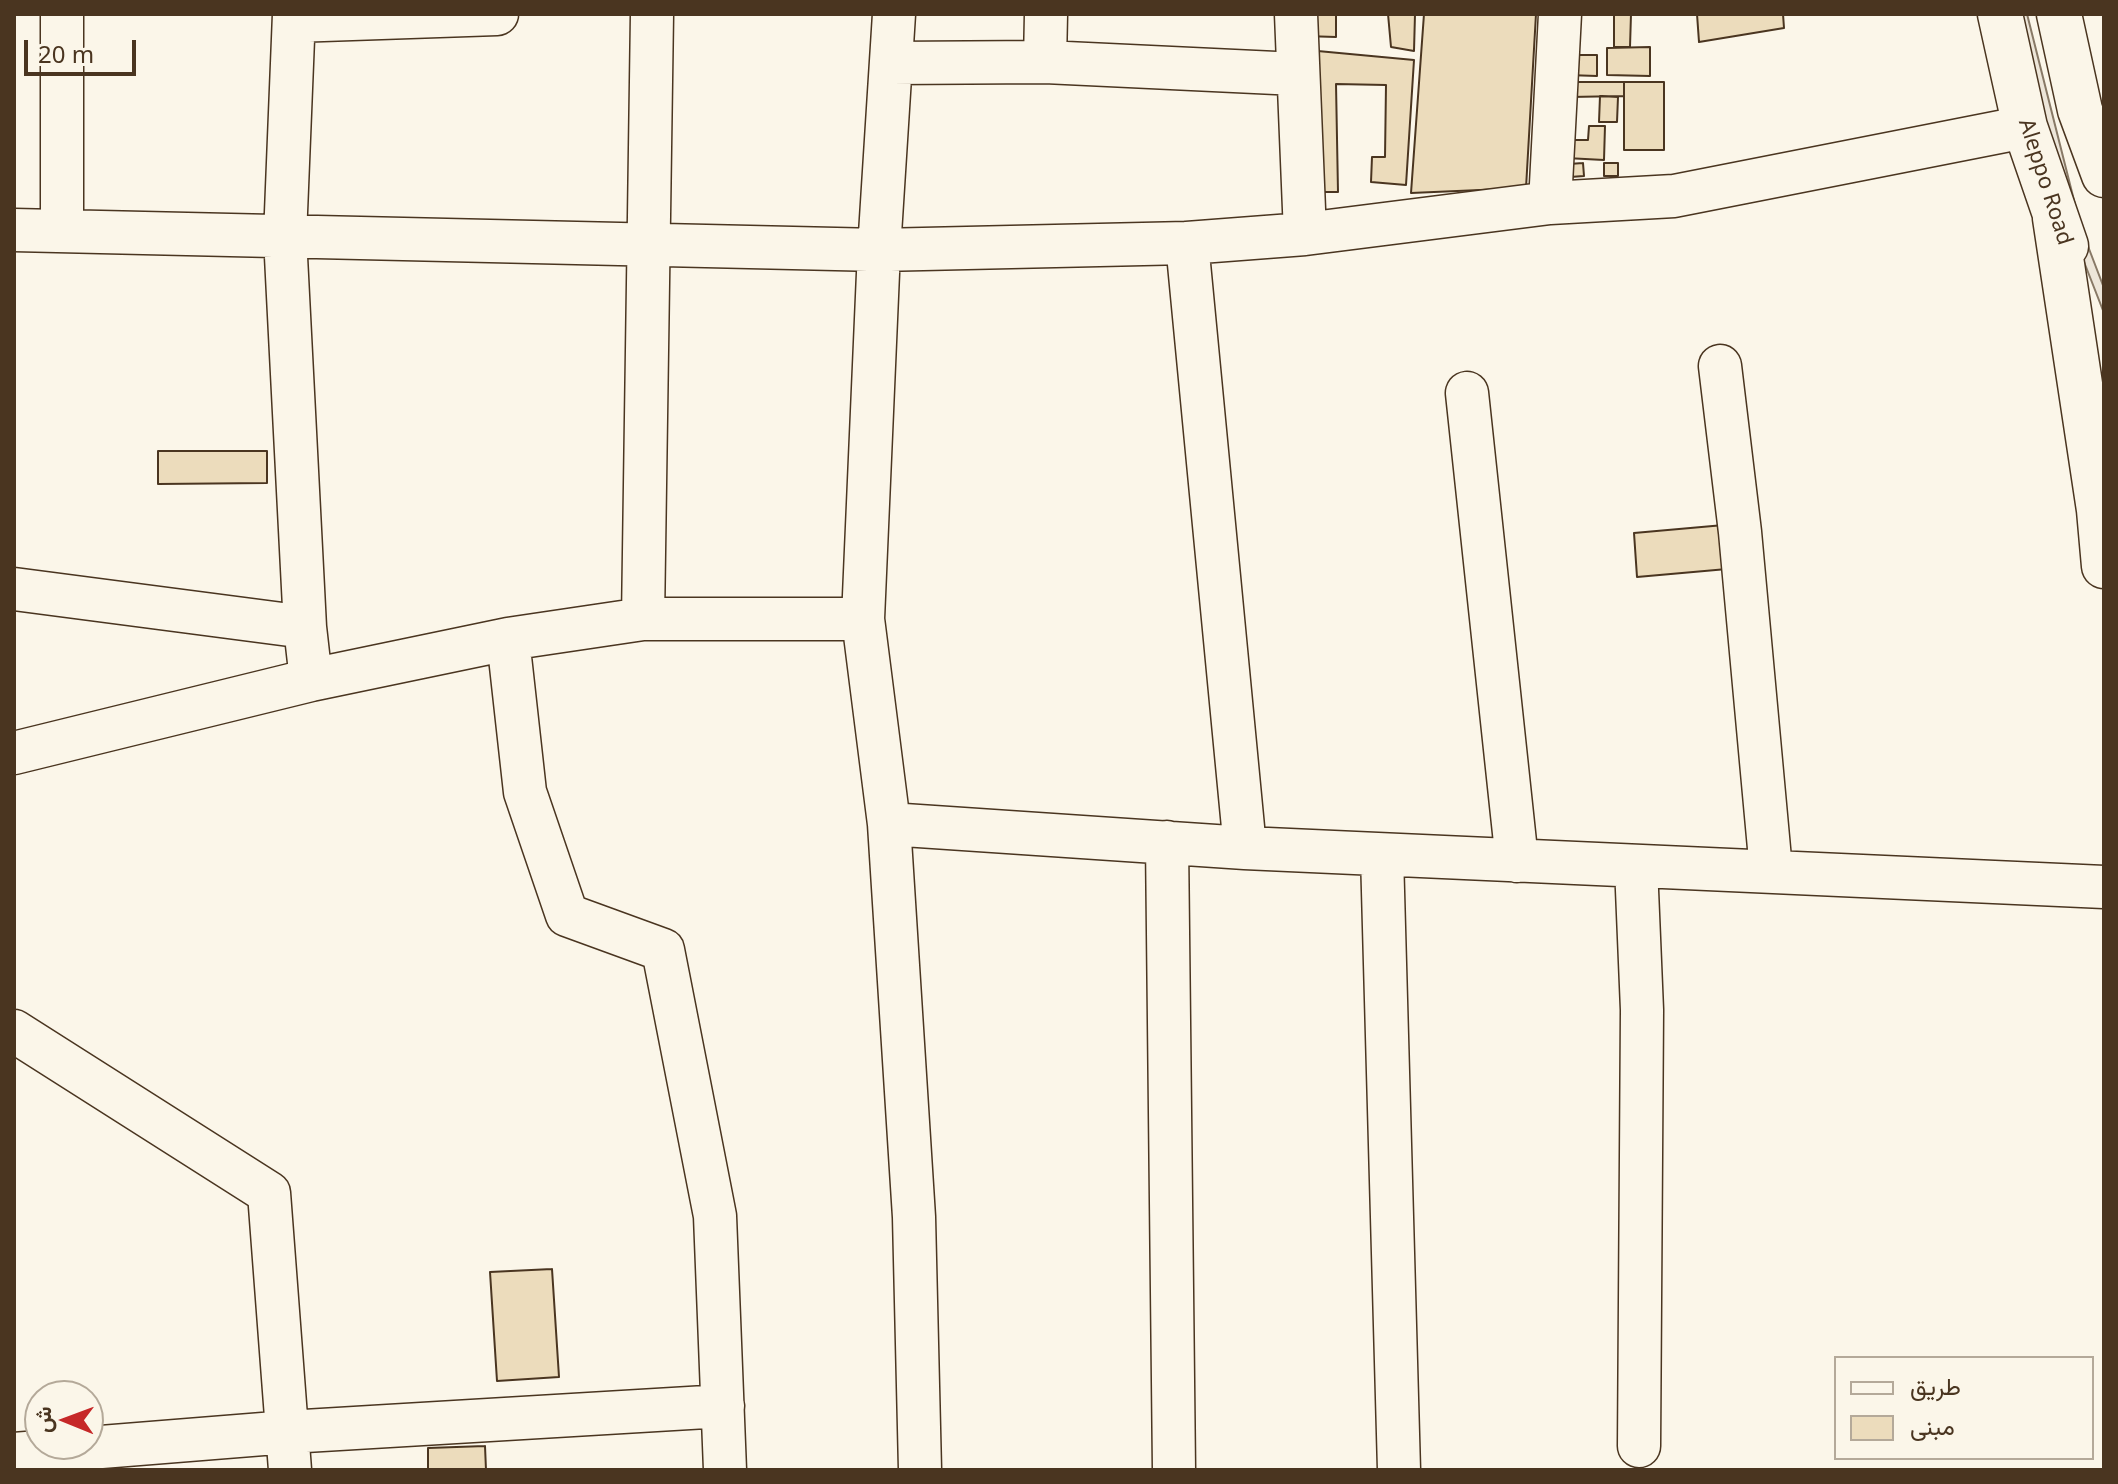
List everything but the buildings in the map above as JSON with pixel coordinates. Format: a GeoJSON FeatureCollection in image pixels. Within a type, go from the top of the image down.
{"type":"FeatureCollection","features":[{"type":"Feature","properties":{"kind":"main road","name":"Aleppo Road"},"geometry":{"type":"LineString","coordinates":[[2000,14],[2025,127],[2055,218],[2104,346]]}},
{"type":"Feature","properties":{"kind":"main road"},"geometry":{"type":"LineString","coordinates":[[2059,14],[2080,110],[2104,175]]}},
{"type":"Feature","properties":{"kind":"main road"},"geometry":{"type":"LineString","coordinates":[[2055,218],[2099,510],[2104,566]]}},
{"type":"Feature","properties":{"kind":"street"},"geometry":{"type":"LineString","coordinates":[[62,14],[62,230]]}},
{"type":"Feature","properties":{"kind":"street"},"geometry":{"type":"LineString","coordinates":[[311,680],[305,627],[285,237],[294,17],[497,14]]}},
{"type":"Feature","properties":{"kind":"street"},"geometry":{"type":"LineString","coordinates":[[643,619],[652,14]]}},
{"type":"Feature","properties":{"kind":"street"},"geometry":{"type":"LineString","coordinates":[[894,14],[879,250],[863,619],[889,824],[914,1217],[920,1470]]}},
{"type":"Feature","properties":{"kind":"street"},"geometry":{"type":"LineString","coordinates":[[1045,62],[1046,14]]}},
{"type":"Feature","properties":{"kind":"street"},"geometry":{"type":"LineString","coordinates":[[1296,14],[1305,234]]}},
{"type":"Feature","properties":{"kind":"street"},"geometry":{"type":"LineString","coordinates":[[1550,203],[1560,14]]}},
{"type":"Feature","properties":{"kind":"street"},"geometry":{"type":"LineString","coordinates":[[891,63],[1045,62],[1297,74]]}},
{"type":"Feature","properties":{"kind":"street"},"geometry":{"type":"LineString","coordinates":[[14,230],[879,250],[1187,243],[1305,234],[1550,203],[1674,196],[2025,127]]}},
{"type":"Feature","properties":{"kind":"street"},"geometry":{"type":"LineString","coordinates":[[1187,243],[1245,848]]}},
{"type":"Feature","properties":{"kind":"street"},"geometry":{"type":"LineString","coordinates":[[1720,366],[1740,532],[1771,870]]}},
{"type":"Feature","properties":{"kind":"street"},"geometry":{"type":"LineString","coordinates":[[1467,393],[1517,861]]}},
{"type":"Feature","properties":{"kind":"street"},"geometry":{"type":"LineString","coordinates":[[14,589],[305,627]]}},
{"type":"Feature","properties":{"kind":"street"},"geometry":{"type":"LineString","coordinates":[[14,753],[311,680],[508,639],[643,619],[863,619]]}},
{"type":"Feature","properties":{"kind":"street"},"geometry":{"type":"LineString","coordinates":[[508,639],[525,792],[567,915],[663,950],[715,1216],[725,1470]]}},
{"type":"Feature","properties":{"kind":"street"},"geometry":{"type":"LineString","coordinates":[[889,824],[1245,848],[2104,887]]}},
{"type":"Feature","properties":{"kind":"street"},"geometry":{"type":"LineString","coordinates":[[1167,842],[1174,1470]]}},
{"type":"Feature","properties":{"kind":"street"},"geometry":{"type":"LineString","coordinates":[[1382,855],[1399,1470]]}},
{"type":"Feature","properties":{"kind":"street"},"geometry":{"type":"LineString","coordinates":[[1636,866],[1642,1010],[1639,1446]]}},
{"type":"Feature","properties":{"kind":"street"},"geometry":{"type":"LineString","coordinates":[[14,1031],[269,1193],[289,1451]]}},
{"type":"Feature","properties":{"kind":"street"},"geometry":{"type":"LineString","coordinates":[[14,1454],[289,1451],[723,1406]]}},
{"type":"Feature","properties":{"kind":"shaded area"},"geometry":{"type":"Polygon","coordinates":[[[2012,14],[2027,14],[2081,228],[2104,288],[2104,313],[2068,221],[2012,14]]]}}]}
